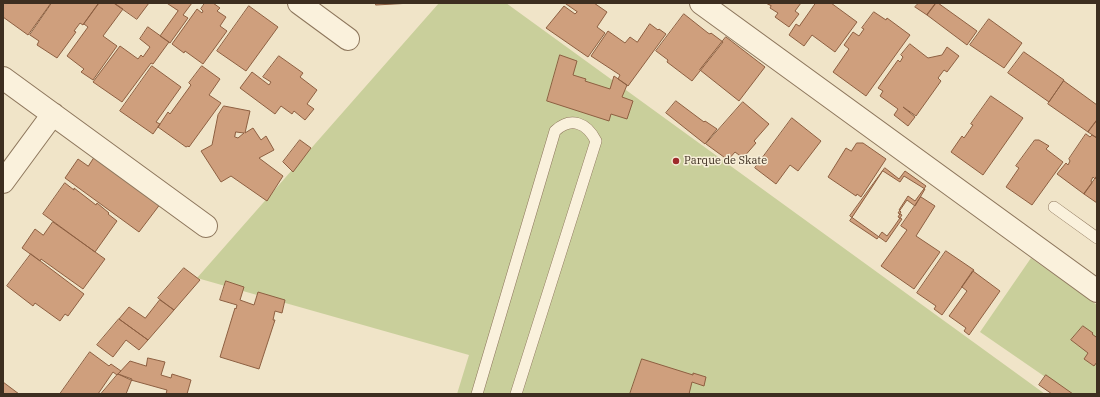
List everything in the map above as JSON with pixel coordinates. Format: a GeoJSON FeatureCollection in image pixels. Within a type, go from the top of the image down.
{"type":"FeatureCollection","features":[{"type":"Feature","properties":{"kind":"street"},"geometry":{"type":"LineString","coordinates":[[299,3],[348,38]]}},
{"type":"Feature","properties":{"kind":"street"},"geometry":{"type":"LineString","coordinates":[[701,3],[1097,291]]}},
{"type":"Feature","properties":{"kind":"street"},"geometry":{"type":"LineString","coordinates":[[3,78],[206,226]]}},
{"type":"Feature","properties":{"kind":"street"},"geometry":{"type":"LineString","coordinates":[[3,182],[53,114]]}},
{"type":"Feature","properties":{"kind":"lane"},"geometry":{"type":"LineString","coordinates":[[477,394],[555,131],[560,126],[566,124],[580,124],[587,128],[596,141],[516,394]]}},
{"type":"Feature","properties":{"kind":"lane"},"geometry":{"type":"LineString","coordinates":[[1054,208],[1097,238]]}},
{"type":"Feature","properties":{"kind":"green space"},"geometry":{"type":"Polygon","coordinates":[[[439,3],[506,3],[1045,394],[457,394],[469,355],[197,278],[439,3]]]}},
{"type":"Feature","properties":{"kind":"green space"},"geometry":{"type":"Polygon","coordinates":[[[1031,258],[1097,305],[1097,394],[1070,394],[980,332],[1031,258]]]}},
{"type":"Feature","properties":{"kind":"building"},"geometry":{"type":"Polygon","coordinates":[[[3,3],[51,3],[28,35],[3,17],[3,3]]]}},
{"type":"Feature","properties":{"kind":"building"},"geometry":{"type":"Polygon","coordinates":[[[52,3],[99,3],[83,25],[80,23],[74,31],[76,32],[57,58],[37,45],[39,41],[30,35],[52,3]]]}},
{"type":"Feature","properties":{"kind":"building"},"geometry":{"type":"Polygon","coordinates":[[[99,3],[114,3],[123,9],[103,36],[117,46],[93,80],[81,72],[84,69],[67,56],[88,27],[84,24],[99,3]]]}},
{"type":"Feature","properties":{"kind":"building"},"geometry":{"type":"Polygon","coordinates":[[[114,3],[149,3],[137,19],[114,3]]]}},
{"type":"Feature","properties":{"kind":"building"},"geometry":{"type":"Polygon","coordinates":[[[167,3],[192,3],[183,15],[188,18],[170,43],[160,36],[178,11],[167,3]]]}},
{"type":"Feature","properties":{"kind":"building"},"geometry":{"type":"Polygon","coordinates":[[[205,3],[213,3],[220,8],[217,11],[226,17],[220,26],[227,31],[203,64],[172,44],[197,9],[202,13],[203,11],[201,9],[205,3]]]}},
{"type":"Feature","properties":{"kind":"building"},"geometry":{"type":"Polygon","coordinates":[[[376,3],[412,3],[376,5],[376,3]]]}},
{"type":"Feature","properties":{"kind":"building"},"geometry":{"type":"Polygon","coordinates":[[[565,3],[594,3],[607,12],[597,27],[605,33],[588,57],[546,28],[564,6],[575,14],[577,12],[565,3]]]}},
{"type":"Feature","properties":{"kind":"building"},"geometry":{"type":"Polygon","coordinates":[[[766,3],[801,3],[795,11],[799,14],[789,27],[775,17],[778,13],[770,8],[771,6],[766,3]]]}},
{"type":"Feature","properties":{"kind":"building"},"geometry":{"type":"Polygon","coordinates":[[[816,3],[831,3],[857,22],[835,52],[812,35],[804,46],[789,35],[796,24],[799,26],[816,3]]]}},
{"type":"Feature","properties":{"kind":"building"},"geometry":{"type":"Polygon","coordinates":[[[919,3],[936,3],[927,15],[915,7],[919,3]]]}},
{"type":"Feature","properties":{"kind":"building"},"geometry":{"type":"Polygon","coordinates":[[[936,3],[977,31],[967,45],[927,15],[936,3]]]}},
{"type":"Feature","properties":{"kind":"building"},"geometry":{"type":"Polygon","coordinates":[[[249,6],[278,27],[246,71],[217,51],[249,6]]]}},
{"type":"Feature","properties":{"kind":"building"},"geometry":{"type":"Polygon","coordinates":[[[874,12],[886,20],[887,18],[910,35],[866,96],[833,72],[849,49],[844,45],[853,32],[859,36],[864,29],[862,28],[874,12]]]}},
{"type":"Feature","properties":{"kind":"building"},"geometry":{"type":"Polygon","coordinates":[[[684,14],[708,33],[711,33],[723,42],[692,81],[667,62],[668,60],[656,51],[684,14]]]}},
{"type":"Feature","properties":{"kind":"building"},"geometry":{"type":"Polygon","coordinates":[[[989,19],[1022,43],[1004,68],[970,45],[989,19]]]}},
{"type":"Feature","properties":{"kind":"building"},"geometry":{"type":"Polygon","coordinates":[[[650,24],[666,34],[628,86],[618,79],[620,75],[591,56],[608,31],[625,43],[630,37],[637,42],[650,24]]]}},
{"type":"Feature","properties":{"kind":"building"},"geometry":{"type":"Polygon","coordinates":[[[148,27],[169,42],[153,64],[151,63],[122,102],[93,82],[120,46],[138,59],[141,55],[143,57],[150,47],[140,39],[148,27]]]}},
{"type":"Feature","properties":{"kind":"building"},"geometry":{"type":"Polygon","coordinates":[[[726,37],[765,67],[739,101],[700,70],[726,37]]]}},
{"type":"Feature","properties":{"kind":"building"},"geometry":{"type":"Polygon","coordinates":[[[910,44],[928,58],[942,55],[947,47],[959,56],[947,72],[944,70],[938,78],[941,81],[916,116],[903,107],[915,117],[908,126],[894,115],[898,109],[880,96],[883,91],[878,88],[898,60],[900,62],[903,57],[901,55],[910,44]]]}},
{"type":"Feature","properties":{"kind":"building"},"geometry":{"type":"Polygon","coordinates":[[[1024,52],[1064,80],[1049,102],[1008,73],[1024,52]]]}},
{"type":"Feature","properties":{"kind":"building"},"geometry":{"type":"Polygon","coordinates":[[[560,55],[577,61],[573,75],[586,79],[585,81],[610,89],[614,76],[627,85],[622,97],[633,101],[627,119],[611,114],[609,121],[547,101],[560,55]]]}},
{"type":"Feature","properties":{"kind":"building"},"geometry":{"type":"Polygon","coordinates":[[[279,56],[303,73],[300,77],[317,90],[307,104],[314,109],[305,120],[294,111],[292,114],[281,106],[275,114],[240,88],[252,72],[269,85],[271,82],[263,77],[279,56]]]}},
{"type":"Feature","properties":{"kind":"building"},"geometry":{"type":"Polygon","coordinates":[[[152,66],[181,87],[156,122],[160,124],[153,134],[120,111],[152,66]]]}},
{"type":"Feature","properties":{"kind":"building"},"geometry":{"type":"Polygon","coordinates":[[[202,66],[220,79],[209,95],[221,103],[189,147],[186,147],[158,127],[168,112],[170,114],[191,85],[189,83],[202,66]]]}},
{"type":"Feature","properties":{"kind":"building"},"geometry":{"type":"Polygon","coordinates":[[[1064,81],[1097,105],[1097,120],[1088,132],[1048,104],[1064,81]]]}},
{"type":"Feature","properties":{"kind":"building"},"geometry":{"type":"Polygon","coordinates":[[[991,96],[1023,118],[983,175],[951,152],[962,136],[964,138],[973,125],[971,124],[991,96]]]}},
{"type":"Feature","properties":{"kind":"building"},"geometry":{"type":"Polygon","coordinates":[[[676,101],[704,122],[705,121],[717,129],[705,144],[666,113],[676,101]]]}},
{"type":"Feature","properties":{"kind":"building"},"geometry":{"type":"Polygon","coordinates":[[[743,102],[769,124],[754,141],[756,143],[743,158],[735,152],[728,160],[706,144],[743,102]]]}},
{"type":"Feature","properties":{"kind":"building"},"geometry":{"type":"Polygon","coordinates":[[[224,106],[250,111],[245,133],[253,128],[261,140],[266,136],[274,150],[259,158],[283,176],[267,201],[231,176],[221,182],[201,151],[212,145],[218,115],[224,106]],[[236,132],[235,137],[238,138],[244,133],[236,132]]]}},
{"type":"Feature","properties":{"kind":"building"},"geometry":{"type":"Polygon","coordinates":[[[792,118],[821,141],[798,171],[790,165],[776,184],[755,168],[792,118]]]}},
{"type":"Feature","properties":{"kind":"building"},"geometry":{"type":"Polygon","coordinates":[[[1097,120],[1097,138],[1088,132],[1097,120]]]}},
{"type":"Feature","properties":{"kind":"building"},"geometry":{"type":"Polygon","coordinates":[[[1086,134],[1090,137],[1092,135],[1097,138],[1097,176],[1095,179],[1093,177],[1091,181],[1092,183],[1084,194],[1057,174],[1066,163],[1068,165],[1070,161],[1069,159],[1086,134]]]}},
{"type":"Feature","properties":{"kind":"building"},"geometry":{"type":"Polygon","coordinates":[[[300,140],[311,148],[293,172],[283,162],[300,140]]]}},
{"type":"Feature","properties":{"kind":"building"},"geometry":{"type":"Polygon","coordinates":[[[1035,140],[1039,140],[1049,146],[1046,149],[1063,162],[1032,205],[1006,187],[1019,168],[1016,166],[1035,140]]]}},
{"type":"Feature","properties":{"kind":"building"},"geometry":{"type":"Polygon","coordinates":[[[857,143],[863,143],[886,159],[861,197],[857,194],[856,196],[828,177],[846,148],[851,151],[857,143]]]}},
{"type":"Feature","properties":{"kind":"building"},"geometry":{"type":"Polygon","coordinates":[[[96,155],[161,203],[139,232],[65,178],[78,159],[88,166],[96,155]]]}},
{"type":"Feature","properties":{"kind":"building"},"geometry":{"type":"Polygon","coordinates":[[[885,168],[899,179],[905,171],[926,186],[915,201],[908,196],[899,210],[901,212],[898,217],[902,219],[886,242],[850,216],[885,168]]]}},
{"type":"Feature","properties":{"kind":"building"},"geometry":{"type":"Polygon","coordinates":[[[883,171],[900,182],[904,176],[925,189],[915,206],[907,200],[898,213],[902,215],[887,236],[882,232],[877,239],[850,221],[883,171]]]}},
{"type":"Feature","properties":{"kind":"building"},"geometry":{"type":"Polygon","coordinates":[[[1097,176],[1097,203],[1084,194],[1097,176]]]}},
{"type":"Feature","properties":{"kind":"building"},"geometry":{"type":"Polygon","coordinates":[[[65,183],[96,205],[97,203],[117,221],[95,252],[43,214],[65,183]]]}},
{"type":"Feature","properties":{"kind":"building"},"geometry":{"type":"Polygon","coordinates":[[[921,197],[935,206],[916,236],[940,252],[914,289],[881,266],[907,230],[901,226],[921,197]]]}},
{"type":"Feature","properties":{"kind":"building"},"geometry":{"type":"Polygon","coordinates":[[[53,222],[105,259],[83,289],[41,259],[40,261],[22,248],[35,229],[43,235],[53,222]]]}},
{"type":"Feature","properties":{"kind":"building"},"geometry":{"type":"Polygon","coordinates":[[[946,251],[974,270],[942,315],[934,309],[936,306],[917,293],[946,251]]]}},
{"type":"Feature","properties":{"kind":"building"},"geometry":{"type":"Polygon","coordinates":[[[31,254],[84,294],[68,316],[65,314],[60,321],[35,303],[33,306],[7,286],[31,254]]]}},
{"type":"Feature","properties":{"kind":"building"},"geometry":{"type":"Polygon","coordinates":[[[184,268],[200,280],[174,310],[158,298],[184,268]]]}},
{"type":"Feature","properties":{"kind":"building"},"geometry":{"type":"Polygon","coordinates":[[[973,271],[1000,291],[969,335],[964,331],[966,328],[949,316],[967,291],[962,287],[973,271]]]}},
{"type":"Feature","properties":{"kind":"building"},"geometry":{"type":"Polygon","coordinates":[[[226,281],[244,287],[240,300],[254,305],[258,292],[285,300],[282,313],[275,311],[273,320],[275,320],[259,369],[220,357],[237,305],[220,300],[226,281]]]}},
{"type":"Feature","properties":{"kind":"building"},"geometry":{"type":"Polygon","coordinates":[[[160,300],[174,310],[148,340],[119,319],[129,307],[145,318],[160,300]]]}},
{"type":"Feature","properties":{"kind":"building"},"geometry":{"type":"Polygon","coordinates":[[[119,319],[148,340],[139,350],[126,340],[113,357],[97,345],[119,319]]]}},
{"type":"Feature","properties":{"kind":"building"},"geometry":{"type":"Polygon","coordinates":[[[1083,326],[1096,337],[1097,335],[1097,362],[1094,366],[1084,359],[1088,353],[1071,340],[1083,326]]]}},
{"type":"Feature","properties":{"kind":"building"},"geometry":{"type":"Polygon","coordinates":[[[90,352],[109,366],[111,364],[121,371],[117,375],[113,372],[98,394],[60,394],[90,352]]]}},
{"type":"Feature","properties":{"kind":"building"},"geometry":{"type":"Polygon","coordinates":[[[148,358],[165,362],[161,375],[171,378],[172,374],[191,380],[187,394],[166,394],[167,390],[131,380],[118,374],[130,361],[146,366],[148,358]]]}},
{"type":"Feature","properties":{"kind":"building"},"geometry":{"type":"Polygon","coordinates":[[[642,359],[693,375],[693,373],[706,377],[704,386],[692,382],[689,394],[630,394],[642,359]]]}},
{"type":"Feature","properties":{"kind":"building"},"geometry":{"type":"Polygon","coordinates":[[[118,374],[132,379],[126,394],[101,394],[118,374]]]}},
{"type":"Feature","properties":{"kind":"building"},"geometry":{"type":"Polygon","coordinates":[[[1046,375],[1073,394],[1052,394],[1039,385],[1046,375]]]}},
{"type":"Feature","properties":{"kind":"building"},"geometry":{"type":"Polygon","coordinates":[[[3,382],[19,394],[3,394],[3,382]]]}},
{"type":"Feature","properties":{"kind":"place","name":"Parque de Skate"},"geometry":{"type":"Point","coordinates":[676,161]}}]}
